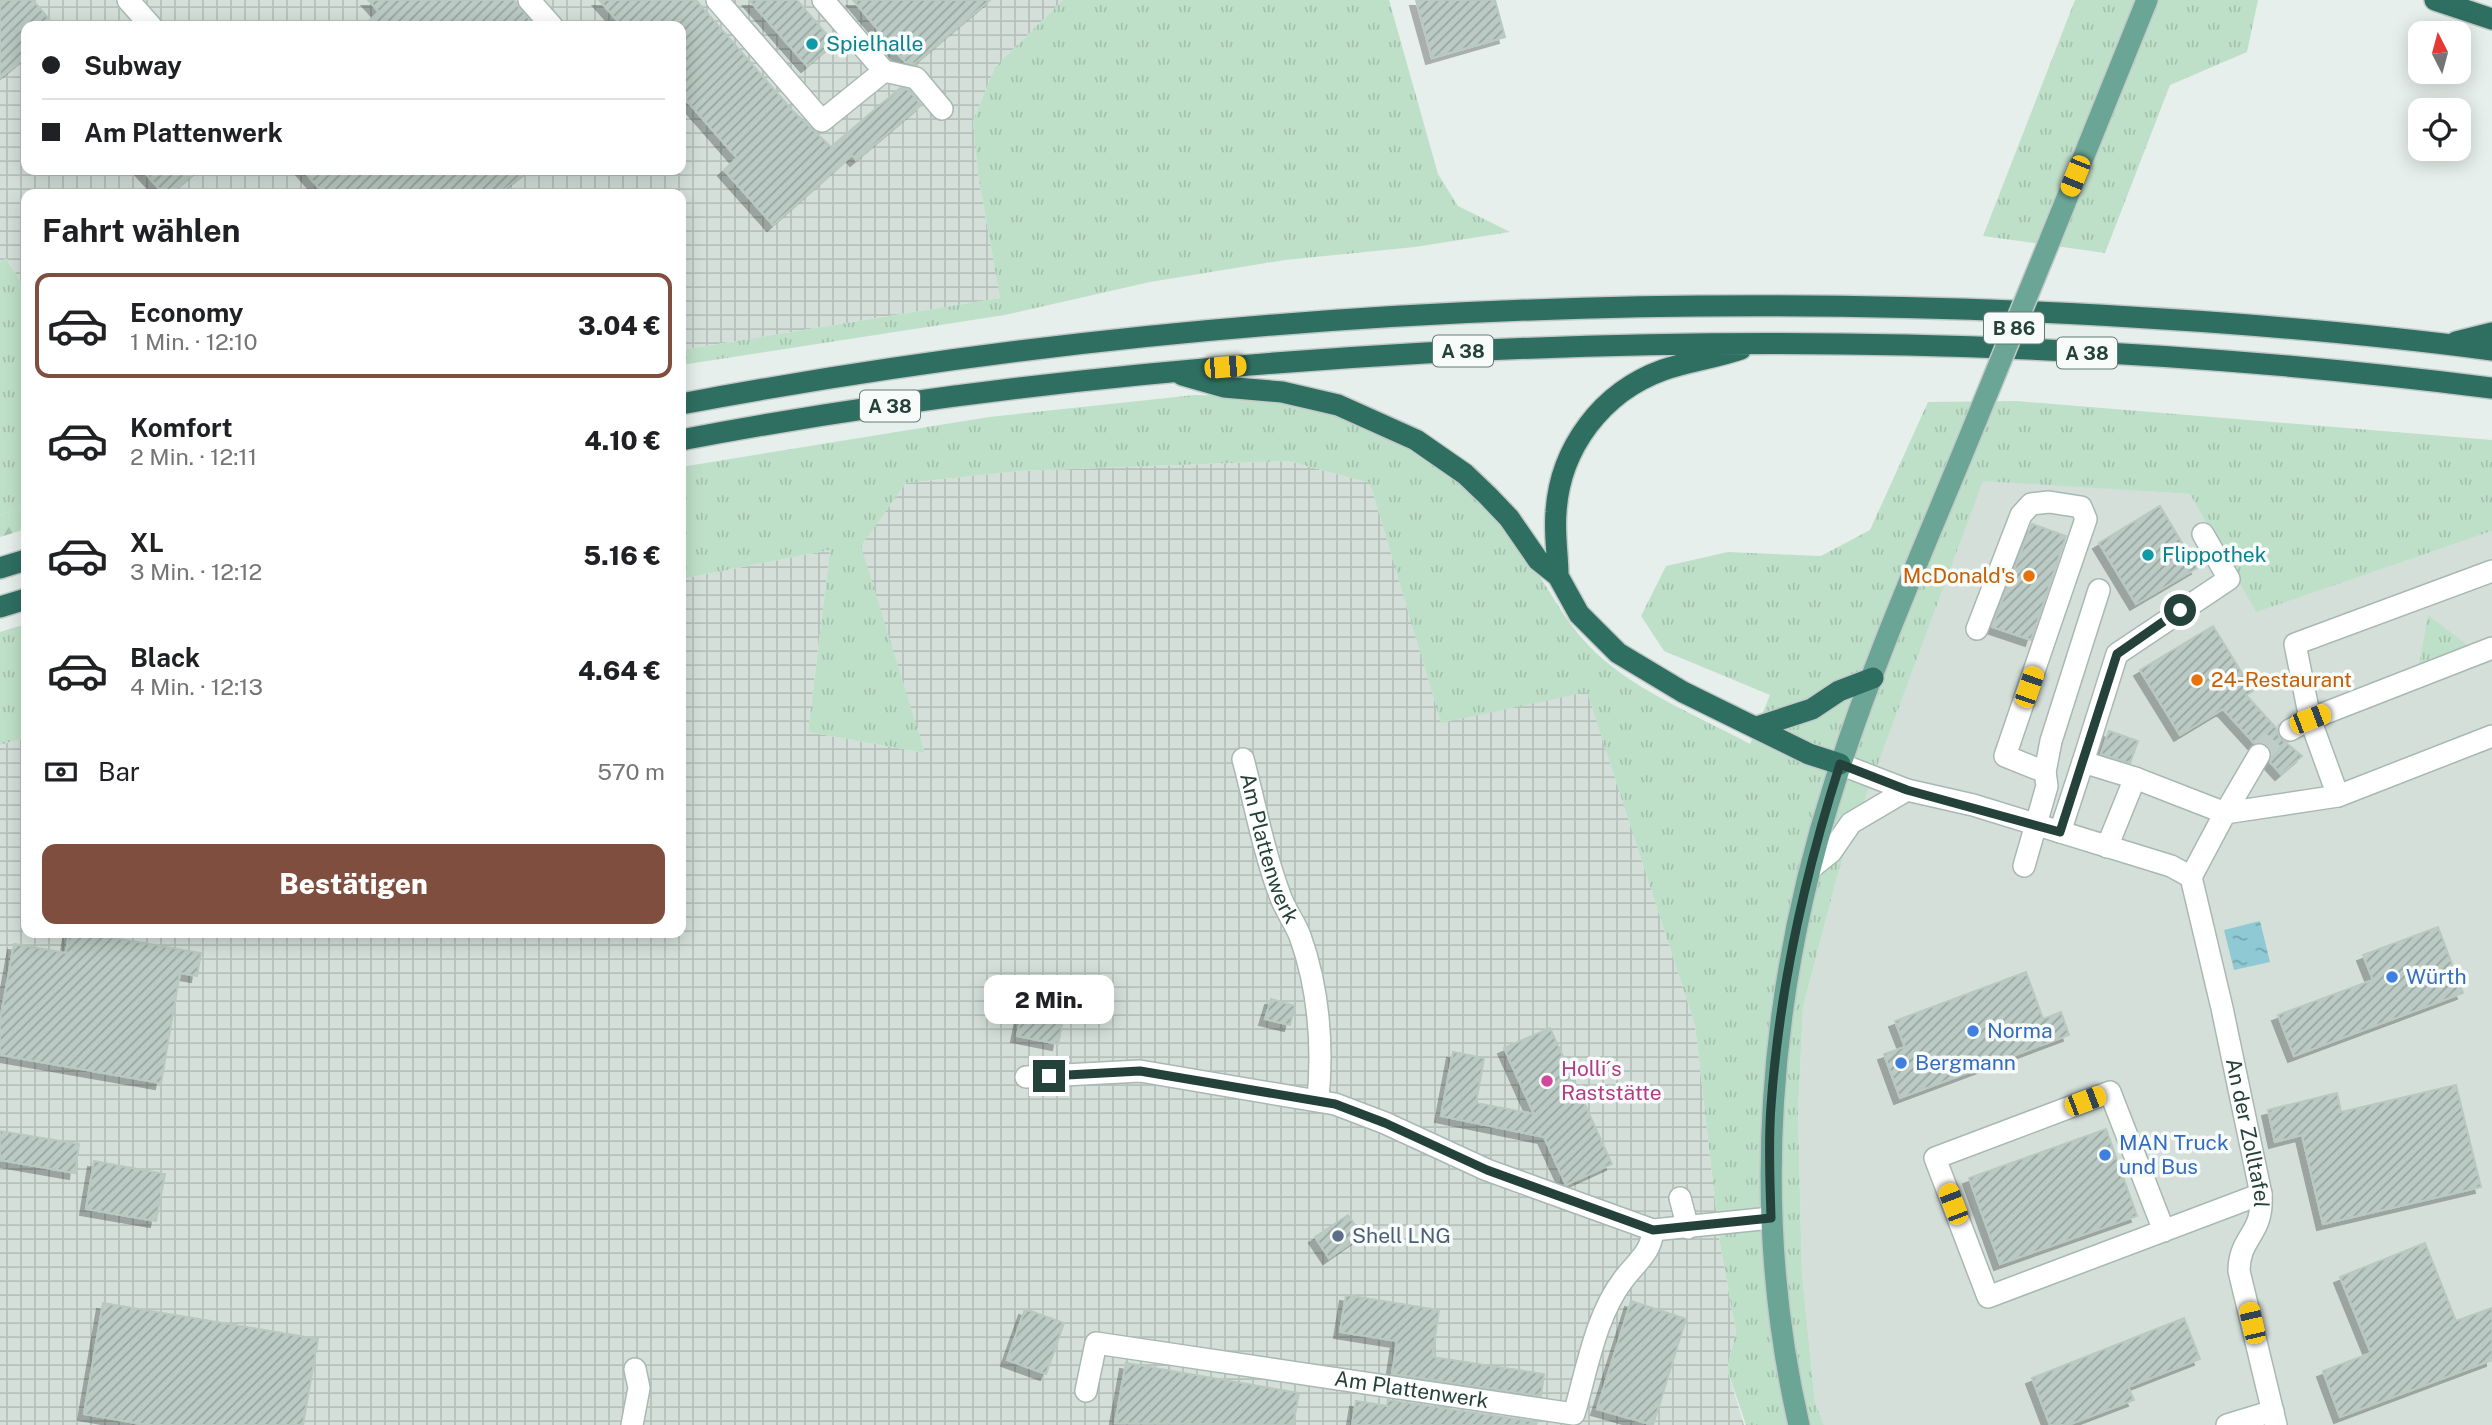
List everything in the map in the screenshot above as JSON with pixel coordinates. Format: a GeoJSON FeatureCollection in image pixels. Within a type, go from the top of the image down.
{"type":"FeatureCollection","features":[{"type":"Feature","properties":{"kind":"highway"},"geometry":{"type":"LineString","coordinates":[[2435,0],[2492,19]]}},
{"type":"Feature","properties":{"kind":"highway","name":"A 38"},"geometry":{"type":"LineString","coordinates":[[686,403],[926,363],[1091,342],[1293,324],[1499,311],[1677,306],[1955,309],[2133,317],[2492,350]]}},
{"type":"Feature","properties":{"kind":"highway"},"geometry":{"type":"LineString","coordinates":[[2447,344],[2492,333]]}},
{"type":"Feature","properties":{"kind":"highway"},"geometry":{"type":"LineString","coordinates":[[1558,576],[1555,514],[1558,492],[1572,452],[1595,416],[1610,401],[1644,378],[1685,364],[1708,361],[1756,343]]}},
{"type":"Feature","properties":{"kind":"highway","name":"A 38"},"geometry":{"type":"LineString","coordinates":[[686,439],[932,400],[1170,372],[1345,357],[1542,347],[1756,343],[2109,354],[2297,366],[2492,388]]}},
{"type":"Feature","properties":{"kind":"highway"},"geometry":{"type":"LineString","coordinates":[[1170,372],[1224,387],[1310,397],[1391,426],[1465,474],[1509,519],[1538,560],[1558,576],[1579,614],[1618,653],[1665,682],[1811,754],[1840,764]]}},
{"type":"Feature","properties":{"kind":"highway"},"geometry":{"type":"LineString","coordinates":[[0,568],[21,562]]}},
{"type":"Feature","properties":{"kind":"highway"},"geometry":{"type":"LineString","coordinates":[[0,607],[21,601]]}},
{"type":"Feature","properties":{"kind":"highway"},"geometry":{"type":"LineString","coordinates":[[1757,727],[1812,709],[1839,691],[1872,678]]}},
{"type":"Feature","properties":{"kind":"main road","name":"B 86"},"geometry":{"type":"LineString","coordinates":[[1840,764],[1872,678],[2147,0]]}},
{"type":"Feature","properties":{"kind":"main road"},"geometry":{"type":"LineString","coordinates":[[1799,1425],[1779,1323],[1771,1218],[1770,1133],[1776,1055],[1787,984],[1811,868],[1840,764]]}},
{"type":"Feature","properties":{"kind":"street"},"geometry":{"type":"LineString","coordinates":[[128,0],[147,21]]}},
{"type":"Feature","properties":{"kind":"street"},"geometry":{"type":"LineString","coordinates":[[529,0],[548,21]]}},
{"type":"Feature","properties":{"kind":"street"},"geometry":{"type":"LineString","coordinates":[[717,0],[822,121],[884,71]]}},
{"type":"Feature","properties":{"kind":"street"},"geometry":{"type":"LineString","coordinates":[[823,0],[884,71],[916,78],[942,109]]}},
{"type":"Feature","properties":{"kind":"street"},"geometry":{"type":"LineString","coordinates":[[1977,629],[2021,515],[2032,504],[2049,502],[2081,507],[2086,519],[2005,756],[2045,772]]}},
{"type":"Feature","properties":{"kind":"street"},"geometry":{"type":"LineString","coordinates":[[2060,832],[2117,654],[2229,579],[2203,534]]}},
{"type":"Feature","properties":{"kind":"street"},"geometry":{"type":"LineString","coordinates":[[2338,796],[2310,719],[2295,644],[2492,571]]}},
{"type":"Feature","properties":{"kind":"street"},"geometry":{"type":"LineString","coordinates":[[2024,866],[2038,825],[2047,786],[2045,772],[2051,741],[2099,590]]}},
{"type":"Feature","properties":{"kind":"street"},"geometry":{"type":"LineString","coordinates":[[2290,730],[2310,719],[2492,648]]}},
{"type":"Feature","properties":{"kind":"street"},"geometry":{"type":"LineString","coordinates":[[2083,762],[2135,778],[2225,813],[2338,796],[2492,736]]}},
{"type":"Feature","properties":{"kind":"street"},"geometry":{"type":"LineString","coordinates":[[1840,764],[1907,790],[2038,825],[2171,866],[2191,877],[2259,755]]}},
{"type":"Feature","properties":{"kind":"street","name":"Am Plattenwerk"},"geometry":{"type":"LineString","coordinates":[[1243,759],[1281,897],[1300,935],[1311,974],[1319,1023],[1321,1062],[1318,1100]]}},
{"type":"Feature","properties":{"kind":"street"},"geometry":{"type":"LineString","coordinates":[[2106,846],[2135,778]]}},
{"type":"Feature","properties":{"kind":"street"},"geometry":{"type":"LineString","coordinates":[[1811,868],[1831,852],[1851,823],[1907,790]]}},
{"type":"Feature","properties":{"kind":"street","name":"An der Zolltafel"},"geometry":{"type":"LineString","coordinates":[[2191,877],[2222,1008],[2260,1194],[2260,1222],[2244,1246],[2239,1271],[2275,1418]]}},
{"type":"Feature","properties":{"kind":"street"},"geometry":{"type":"LineString","coordinates":[[1026,1077],[1140,1071],[1318,1100],[1366,1115],[1487,1170],[1653,1230],[1771,1218]]}},
{"type":"Feature","properties":{"kind":"street"},"geometry":{"type":"LineString","coordinates":[[2164,1231],[2110,1092],[1935,1158],[1988,1297],[2164,1231],[2260,1194]]}},
{"type":"Feature","properties":{"kind":"street"},"geometry":{"type":"LineString","coordinates":[[1681,1198],[1688,1228]]}},
{"type":"Feature","properties":{"kind":"street","name":"Am Plattenwerk"},"geometry":{"type":"LineString","coordinates":[[1086,1391],[1096,1343],[1574,1414],[1606,1307],[1623,1280],[1644,1258],[1652,1243],[1653,1230]]}},
{"type":"Feature","properties":{"kind":"street"},"geometry":{"type":"LineString","coordinates":[[632,1425],[639,1388],[635,1369]]}},
{"type":"Feature","properties":{"kind":"street"},"geometry":{"type":"LineString","coordinates":[[2227,1425],[2275,1418]]}},
{"type":"Feature","properties":{"kind":"shaded area"},"geometry":{"type":"Polygon","coordinates":[[[0,0],[1063,0],[995,67],[973,121],[978,175],[1000,298],[686,349],[686,189],[21,189],[21,283],[7,259],[0,262],[0,0]]]}},
{"type":"Feature","properties":{"kind":"shaded area"},"geometry":{"type":"Polygon","coordinates":[[[1288,461],[1370,483],[1441,722],[1587,691],[1695,1025],[1720,1244],[1736,1332],[1727,1369],[1744,1425],[0,1425],[0,745],[21,739],[21,938],[686,938],[686,578],[830,550],[808,732],[925,753],[860,546],[906,483],[1020,471],[1288,461]]]}},
{"type":"Feature","properties":{"kind":"shaded area"},"geometry":{"type":"Polygon","coordinates":[[[1983,480],[2190,494],[2256,611],[2492,531],[2492,1425],[1824,1425],[1815,1404],[1802,1274],[1798,1113],[1803,1007],[1840,866],[1983,480]]]}},
{"type":"Feature","properties":{"kind":"green space"},"geometry":{"type":"Polygon","coordinates":[[[1063,0],[1389,0],[1438,174],[1458,206],[1510,232],[1415,247],[1285,260],[1150,282],[1005,315],[686,364],[686,349],[1000,298],[978,175],[973,121],[995,67],[1063,0]]]}},
{"type":"Feature","properties":{"kind":"green space"},"geometry":{"type":"Polygon","coordinates":[[[2075,0],[2258,0],[2247,52],[2170,85],[2105,253],[1983,236],[2075,0]]]}},
{"type":"Feature","properties":{"kind":"green space"},"geometry":{"type":"Polygon","coordinates":[[[6,258],[21,283],[21,509],[0,515],[0,262],[6,258]]]}},
{"type":"Feature","properties":{"kind":"green space"},"geometry":{"type":"Polygon","coordinates":[[[1195,395],[1256,396],[1303,404],[1375,430],[1439,468],[1469,492],[1496,519],[1530,561],[1578,634],[1605,661],[1665,701],[1750,744],[1770,695],[1664,651],[1641,616],[1666,566],[1728,552],[1821,556],[1870,530],[1928,402],[2017,401],[2492,440],[2492,531],[2256,612],[2190,494],[1983,481],[1840,866],[1803,1007],[1798,1113],[1802,1274],[1815,1403],[1824,1425],[1746,1425],[1727,1369],[1736,1332],[1720,1244],[1695,1025],[1587,692],[1441,723],[1370,483],[1288,461],[1020,471],[906,483],[861,546],[925,753],[808,732],[830,550],[686,578],[686,466],[989,417],[1195,395]]]}},
{"type":"Feature","properties":{"kind":"green space"},"geometry":{"type":"Polygon","coordinates":[[[21,509],[21,531],[0,537],[0,515],[21,509]]]}},
{"type":"Feature","properties":{"kind":"green space"},"geometry":{"type":"Polygon","coordinates":[[[2428,615],[2474,650],[2418,671],[2428,615]]]}},
{"type":"Feature","properties":{"kind":"green space"},"geometry":{"type":"Polygon","coordinates":[[[21,626],[21,739],[0,745],[0,632],[21,626]]]}},
{"type":"Feature","properties":{"kind":"water"},"geometry":{"type":"Polygon","coordinates":[[[2260,921],[2270,962],[2234,970],[2224,930],[2260,921]]]}},
{"type":"Feature","properties":{"kind":"building"},"geometry":{"type":"Polygon","coordinates":[[[0,0],[33,0],[51,21],[21,21],[21,61],[0,78],[0,0]]]}},
{"type":"Feature","properties":{"kind":"building"},"geometry":{"type":"Polygon","coordinates":[[[368,0],[514,0],[531,21],[369,21],[379,12],[368,0]]]}},
{"type":"Feature","properties":{"kind":"building"},"geometry":{"type":"Polygon","coordinates":[[[599,0],[696,0],[792,110],[831,147],[900,88],[909,90],[921,105],[856,160],[852,155],[773,225],[724,170],[737,158],[686,100],[686,21],[618,21],[599,0]]]}},
{"type":"Feature","properties":{"kind":"building"},"geometry":{"type":"Polygon","coordinates":[[[749,0],[797,0],[834,43],[807,66],[749,0]]]}},
{"type":"Feature","properties":{"kind":"building"},"geometry":{"type":"Polygon","coordinates":[[[853,0],[990,0],[914,64],[905,62],[853,0]]]}},
{"type":"Feature","properties":{"kind":"building"},"geometry":{"type":"Polygon","coordinates":[[[1416,0],[1495,0],[1505,37],[1432,58],[1416,0]]]}},
{"type":"Feature","properties":{"kind":"building"},"geometry":{"type":"Polygon","coordinates":[[[147,175],[192,175],[176,189],[159,189],[147,175]]]}},
{"type":"Feature","properties":{"kind":"building"},"geometry":{"type":"Polygon","coordinates":[[[307,175],[522,175],[505,189],[320,189],[307,175]]]}},
{"type":"Feature","properties":{"kind":"building","name":"Flippothek"},"geometry":{"type":"Polygon","coordinates":[[[2160,506],[2197,568],[2136,604],[2099,543],[2160,506]]]}},
{"type":"Feature","properties":{"kind":"building"},"geometry":{"type":"Polygon","coordinates":[[[2032,524],[2066,536],[2031,640],[1992,627],[2032,524]]]}},
{"type":"Feature","properties":{"kind":"building","name":"24-Restaurant"},"geometry":{"type":"Polygon","coordinates":[[[2213,626],[2253,691],[2246,695],[2277,729],[2279,737],[2302,756],[2281,774],[2270,762],[2270,748],[2265,743],[2254,743],[2223,709],[2180,735],[2140,670],[2213,626]]]}},
{"type":"Feature","properties":{"kind":"building"},"geometry":{"type":"Polygon","coordinates":[[[2109,731],[2138,741],[2130,763],[2101,754],[2109,731]]]}},
{"type":"Feature","properties":{"kind":"building"},"geometry":{"type":"Polygon","coordinates":[[[2438,927],[2463,993],[2294,1056],[2278,1015],[2373,980],[2363,955],[2438,927]]]}},
{"type":"Feature","properties":{"kind":"building"},"geometry":{"type":"Polygon","coordinates":[[[68,938],[115,938],[201,953],[197,976],[180,973],[161,1083],[0,1055],[0,1021],[14,944],[66,953],[68,938]]]}},
{"type":"Feature","properties":{"kind":"building","name":"Norma"},"geometry":{"type":"Polygon","coordinates":[[[2026,972],[2043,1019],[2061,1012],[2069,1035],[1900,1098],[1884,1054],[1905,1047],[1895,1021],[2026,972]]]}},
{"type":"Feature","properties":{"kind":"building"},"geometry":{"type":"Polygon","coordinates":[[[1271,999],[1295,1006],[1290,1025],[1265,1019],[1271,999]]]}},
{"type":"Feature","properties":{"kind":"building"},"geometry":{"type":"Polygon","coordinates":[[[1023,1006],[1064,1015],[1058,1044],[1017,1036],[1023,1006]]]}},
{"type":"Feature","properties":{"kind":"building","name":"Holli´s Raststätte"},"geometry":{"type":"Polygon","coordinates":[[[1550,1028],[1612,1164],[1566,1185],[1544,1137],[1441,1116],[1453,1052],[1484,1058],[1476,1103],[1534,1114],[1504,1048],[1550,1028]]]}},
{"type":"Feature","properties":{"kind":"building"},"geometry":{"type":"Polygon","coordinates":[[[2456,1085],[2481,1187],[2323,1224],[2302,1135],[2275,1142],[2268,1110],[2337,1093],[2341,1112],[2456,1085]]]}},
{"type":"Feature","properties":{"kind":"building"},"geometry":{"type":"Polygon","coordinates":[[[2106,1129],[2137,1216],[2000,1264],[1969,1178],[2106,1129]]]}},
{"type":"Feature","properties":{"kind":"building"},"geometry":{"type":"Polygon","coordinates":[[[0,1131],[79,1144],[75,1173],[0,1160],[0,1131]]]}},
{"type":"Feature","properties":{"kind":"building"},"geometry":{"type":"Polygon","coordinates":[[[94,1161],[165,1174],[156,1221],[86,1209],[94,1161]]]}},
{"type":"Feature","properties":{"kind":"building","name":"Shell LNG"},"geometry":{"type":"Polygon","coordinates":[[[1348,1215],[1362,1235],[1329,1258],[1315,1237],[1348,1215]]]}},
{"type":"Feature","properties":{"kind":"building"},"geometry":{"type":"Polygon","coordinates":[[[2425,1243],[2456,1321],[2492,1308],[2492,1360],[2340,1417],[2323,1371],[2371,1353],[2340,1277],[2425,1243]]]}},
{"type":"Feature","properties":{"kind":"building"},"geometry":{"type":"Polygon","coordinates":[[[1346,1295],[1439,1310],[1432,1357],[1544,1374],[1541,1396],[1392,1374],[1397,1341],[1340,1332],[1346,1295]]]}},
{"type":"Feature","properties":{"kind":"building"},"geometry":{"type":"Polygon","coordinates":[[[1631,1301],[1686,1319],[1653,1425],[1597,1409],[1631,1301]]]}},
{"type":"Feature","properties":{"kind":"building"},"geometry":{"type":"Polygon","coordinates":[[[103,1303],[318,1339],[303,1425],[147,1425],[84,1414],[103,1303]]]}},
{"type":"Feature","properties":{"kind":"building"},"geometry":{"type":"Polygon","coordinates":[[[1025,1309],[1064,1323],[1046,1374],[1007,1360],[1025,1309]]]}},
{"type":"Feature","properties":{"kind":"building"},"geometry":{"type":"Polygon","coordinates":[[[2184,1318],[2200,1359],[2128,1387],[2134,1400],[2068,1425],[2050,1425],[2032,1378],[2184,1318]]]}},
{"type":"Feature","properties":{"kind":"building"},"geometry":{"type":"Polygon","coordinates":[[[1126,1363],[1299,1393],[1293,1425],[1115,1423],[1126,1363]]]}},
{"type":"Feature","properties":{"kind":"building"},"geometry":{"type":"Polygon","coordinates":[[[1388,1400],[1537,1422],[1536,1425],[1352,1425],[1356,1401],[1387,1406],[1388,1400]]]}},
{"type":"Feature","properties":{"kind":"tunnel"},"geometry":{"type":"LineString","coordinates":[[2259,755],[2273,739],[2290,730]]}},
{"type":"Feature","properties":{"kind":"place","name":"Spielhalle"},"geometry":{"type":"Point","coordinates":[812,44]}},
{"type":"Feature","properties":{"kind":"place","name":"Flippothek"},"geometry":{"type":"Point","coordinates":[2148,555]}},
{"type":"Feature","properties":{"kind":"place","name":"McDonald's"},"geometry":{"type":"Point","coordinates":[2029,576]}},
{"type":"Feature","properties":{"kind":"place","name":"24-Restaurant"},"geometry":{"type":"Point","coordinates":[2197,680]}},
{"type":"Feature","properties":{"kind":"place","name":"Würth"},"geometry":{"type":"Point","coordinates":[2392,977]}},
{"type":"Feature","properties":{"kind":"place","name":"Norma"},"geometry":{"type":"Point","coordinates":[1973,1031]}},
{"type":"Feature","properties":{"kind":"place","name":"Bergmann"},"geometry":{"type":"Point","coordinates":[1901,1063]}},
{"type":"Feature","properties":{"kind":"place","name":"Holli´s Raststätte"},"geometry":{"type":"Point","coordinates":[1547,1081]}},
{"type":"Feature","properties":{"kind":"place","name":"MAN Truck und Bus"},"geometry":{"type":"Point","coordinates":[2105,1155]}},
{"type":"Feature","properties":{"kind":"place","name":"Shell LNG"},"geometry":{"type":"Point","coordinates":[1338,1236]}},
{"type":"Feature","properties":{"kind":"route"},"geometry":{"type":"LineString","coordinates":[[1049,1076],[1140,1071],[1335,1104],[1385,1123],[1487,1170],[1653,1230],[1667,1231],[1771,1218],[1770,1118],[1781,1015],[1811,868],[1840,764],[1907,790],[1973,805],[2060,832],[2117,654],[2180,610]]}}]}
